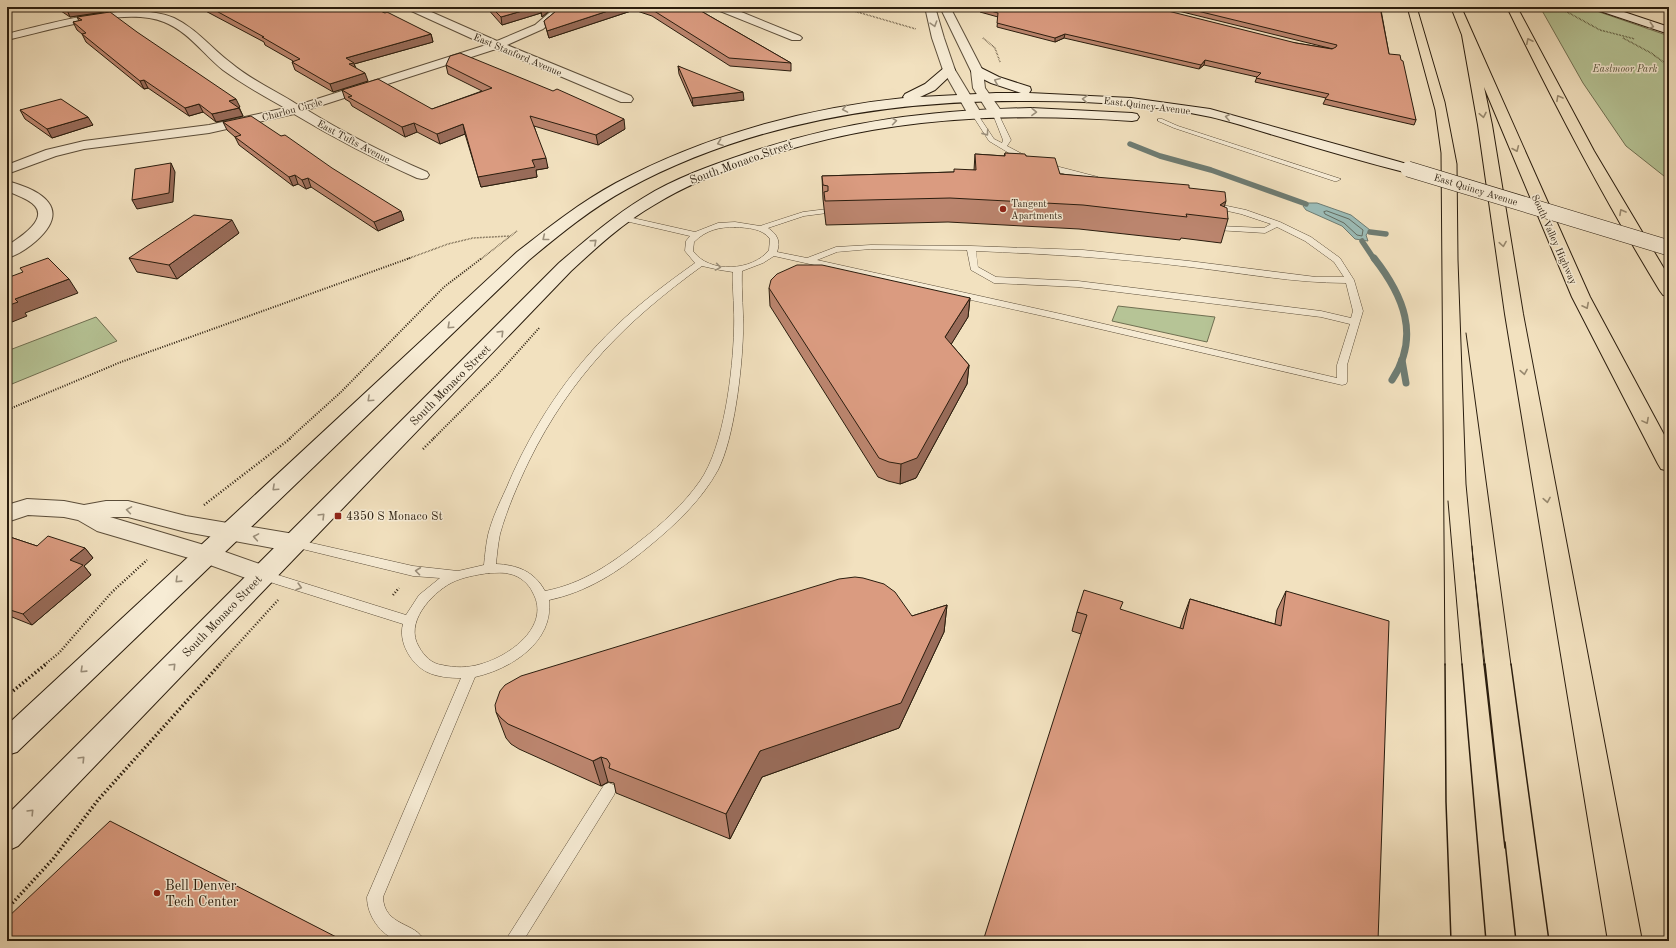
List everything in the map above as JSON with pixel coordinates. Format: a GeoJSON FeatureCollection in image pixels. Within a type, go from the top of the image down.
{"type":"FeatureCollection","features":[{"type":"Feature","properties":{"kind":"highway","name":"South Valley Highway"},"geometry":{"type":"LineString","coordinates":[[1456,7],[1467,36],[1581,296],[1669,464]]}},
{"type":"Feature","properties":{"kind":"highway"},"geometry":{"type":"LineString","coordinates":[[1512,7],[1565,109],[1641,246],[1669,291]]}},
{"type":"Feature","properties":{"kind":"highway"},"geometry":{"type":"LineString","coordinates":[[1467,36],[1485,125],[1514,314],[1625,941]]}},
{"type":"Feature","properties":{"kind":"main road","name":"East Stanford Avenue"},"geometry":{"type":"LineString","coordinates":[[411,7],[626,99]]}},
{"type":"Feature","properties":{"kind":"main road","name":"Charlou Circle"},"geometry":{"type":"LineString","coordinates":[[7,170],[51,153],[84,145],[187,132],[298,109],[497,45],[539,27],[563,7]]}},
{"type":"Feature","properties":{"kind":"main road"},"geometry":{"type":"LineString","coordinates":[[719,7],[796,38]]}},
{"type":"Feature","properties":{"kind":"main road"},"geometry":{"type":"LineString","coordinates":[[930,7],[938,38],[949,70],[974,113]]}},
{"type":"Feature","properties":{"kind":"main road"},"geometry":{"type":"LineString","coordinates":[[945,7],[977,71],[979,88],[995,112]]}},
{"type":"Feature","properties":{"kind":"main road"},"geometry":{"type":"LineString","coordinates":[[1598,7],[1669,32]]}},
{"type":"Feature","properties":{"kind":"main road"},"geometry":{"type":"LineString","coordinates":[[1627,7],[1669,22]]}},
{"type":"Feature","properties":{"kind":"main road","name":"East Tufts Avenue"},"geometry":{"type":"LineString","coordinates":[[7,38],[85,19],[114,15],[142,14],[161,17],[167,19],[196,37],[228,68],[337,134],[390,161],[422,175]]}},
{"type":"Feature","properties":{"kind":"main road"},"geometry":{"type":"LineString","coordinates":[[884,103],[906,98],[924,91],[937,82],[949,70]]}},
{"type":"Feature","properties":{"kind":"main road"},"geometry":{"type":"LineString","coordinates":[[977,71],[1006,85],[1030,92],[1062,97]]}},
{"type":"Feature","properties":{"kind":"main road","name":"South Monaco Street"},"geometry":{"type":"LineString","coordinates":[[7,743],[523,256],[563,223],[591,205],[651,172],[694,152],[733,138],[817,115],[884,103],[985,96]]}},
{"type":"Feature","properties":{"kind":"main road","name":"East Quincy Avenue"},"geometry":{"type":"LineString","coordinates":[[985,96],[1062,97],[1126,102],[1209,113],[1238,119],[1669,248]]}},
{"type":"Feature","properties":{"kind":"main road","name":"South Monaco Street"},"geometry":{"type":"LineString","coordinates":[[7,836],[565,267],[598,238],[624,218],[652,200],[687,182],[720,167],[788,143],[846,129],[917,118],[995,112]]}},
{"type":"Feature","properties":{"kind":"main road","name":"East Quincy Avenue"},"geometry":{"type":"LineString","coordinates":[[995,112],[1075,114],[1160,120],[1306,140]]}},
{"type":"Feature","properties":{"kind":"main road"},"geometry":{"type":"LineString","coordinates":[[7,186],[40,202],[46,209],[43,224],[36,232],[7,253]]}},
{"type":"Feature","properties":{"kind":"main road"},"geometry":{"type":"LineString","coordinates":[[7,514],[27,508],[64,509],[84,513],[105,525],[206,554],[262,575]]}},
{"type":"Feature","properties":{"kind":"main road"},"geometry":{"type":"LineString","coordinates":[[84,513],[106,509],[128,509],[186,524],[294,544]]}},
{"type":"Feature","properties":{"kind":"lane"},"geometry":{"type":"LineString","coordinates":[[995,112],[1007,140],[1004,146]]}},
{"type":"Feature","properties":{"kind":"lane"},"geometry":{"type":"LineString","coordinates":[[974,113],[991,140],[1023,158],[1041,165],[1101,180]]}},
{"type":"Feature","properties":{"kind":"lane"},"geometry":{"type":"LineString","coordinates":[[1160,120],[1181,129],[1337,179]]}},
{"type":"Feature","properties":{"kind":"lane"},"geometry":{"type":"LineString","coordinates":[[772,253],[1068,318],[1342,382],[1342,365],[1358,310],[1350,280],[1338,260],[1308,239],[1277,224],[1243,212],[1207,204]]}},
{"type":"Feature","properties":{"kind":"lane"},"geometry":{"type":"LineString","coordinates":[[762,228],[803,214],[824,211]]}},
{"type":"Feature","properties":{"kind":"lane"},"geometry":{"type":"LineString","coordinates":[[624,218],[696,235]]}},
{"type":"Feature","properties":{"kind":"lane"},"geometry":{"type":"LineString","coordinates":[[741,224],[762,228],[772,236],[775,243],[772,253],[760,262],[738,269],[716,267],[700,263],[689,251],[690,241],[696,235],[713,226],[741,224]]}},
{"type":"Feature","properties":{"kind":"lane"},"geometry":{"type":"LineString","coordinates":[[1219,228],[1265,231],[1277,224]]}},
{"type":"Feature","properties":{"kind":"lane"},"geometry":{"type":"LineString","coordinates":[[807,261],[836,250],[886,247],[971,248],[1083,253],[1189,264],[1316,280],[1350,280]]}},
{"type":"Feature","properties":{"kind":"lane"},"geometry":{"type":"LineString","coordinates":[[971,248],[974,268],[994,280],[1086,285],[1320,314],[1355,322]]}},
{"type":"Feature","properties":{"kind":"lane"},"geometry":{"type":"LineString","coordinates":[[489,568],[494,534],[513,486],[531,444],[558,400],[584,364],[614,332],[643,305],[700,263]]}},
{"type":"Feature","properties":{"kind":"lane"},"geometry":{"type":"LineString","coordinates":[[543,596],[576,588],[600,576],[654,537],[677,516],[698,492],[713,470],[722,445],[736,366],[739,324],[736,281],[738,269]]}},
{"type":"Feature","properties":{"kind":"lane"},"geometry":{"type":"LineString","coordinates":[[294,544],[413,571],[456,576]]}},
{"type":"Feature","properties":{"kind":"lane"},"geometry":{"type":"LineString","coordinates":[[489,568],[513,570],[530,578],[543,596],[544,614],[539,628],[526,646],[499,663],[470,673],[436,669],[424,664],[412,650],[408,636],[409,621],[423,599],[440,584],[456,576],[489,568]]}},
{"type":"Feature","properties":{"kind":"lane"},"geometry":{"type":"LineString","coordinates":[[262,575],[291,585],[382,611],[409,621]]}},
{"type":"Feature","properties":{"kind":"lane"},"geometry":{"type":"LineString","coordinates":[[416,941],[382,920],[374,905],[375,897],[470,673]]}},
{"type":"Feature","properties":{"kind":"lane"},"geometry":{"type":"LineString","coordinates":[[513,941],[609,790]]}},
{"type":"Feature","properties":{"kind":"path"},"geometry":{"type":"LineString","coordinates":[[840,7],[913,28]]}},
{"type":"Feature","properties":{"kind":"path"},"geometry":{"type":"LineString","coordinates":[[1619,36],[1651,53],[1669,66]]}},
{"type":"Feature","properties":{"kind":"path"},"geometry":{"type":"LineString","coordinates":[[7,410],[121,362],[448,244],[473,238],[510,236],[444,287],[380,354],[318,413],[259,464],[214,496],[186,524]]}},
{"type":"Feature","properties":{"kind":"path"},"geometry":{"type":"LineString","coordinates":[[420,451],[519,353],[542,324]]}},
{"type":"Feature","properties":{"kind":"path"},"geometry":{"type":"LineString","coordinates":[[7,696],[59,653],[111,593],[166,542]]}},
{"type":"Feature","properties":{"kind":"path"},"geometry":{"type":"LineString","coordinates":[[7,909],[53,859],[98,800],[291,585]]}},
{"type":"Feature","properties":{"kind":"green space","name":"Eastmoor Park"},"geometry":{"type":"Polygon","coordinates":[[[1540,7],[1585,7],[1669,36],[1669,180],[1626,146],[1583,83],[1540,7]]]}},
{"type":"Feature","properties":{"kind":"green space"},"geometry":{"type":"Polygon","coordinates":[[[1118,306],[1215,317],[1207,342],[1112,321],[1118,306]]]}},
{"type":"Feature","properties":{"kind":"green space"},"geometry":{"type":"Polygon","coordinates":[[[96,317],[117,341],[7,386],[7,351],[96,317]]]}},
{"type":"Feature","properties":{"kind":"water"},"geometry":{"type":"Polygon","coordinates":[[[1308,203],[1317,203],[1351,215],[1370,230],[1366,235],[1368,241],[1355,239],[1342,226],[1306,210],[1303,206],[1308,203]]]}},
{"type":"Feature","properties":{"kind":"building"},"geometry":{"type":"Polygon","coordinates":[[[62,7],[86,7],[67,10],[62,7]]]}},
{"type":"Feature","properties":{"kind":"building"},"geometry":{"type":"Polygon","coordinates":[[[209,7],[371,7],[385,13],[387,12],[431,34],[346,58],[354,63],[349,64],[365,73],[330,84],[292,62],[300,59],[262,37],[264,37],[209,7]]]}},
{"type":"Feature","properties":{"kind":"building"},"geometry":{"type":"Polygon","coordinates":[[[491,7],[536,7],[501,17],[491,7]]]}},
{"type":"Feature","properties":{"kind":"building"},"geometry":{"type":"Polygon","coordinates":[[[561,7],[620,7],[547,31],[544,21],[561,7]]]}},
{"type":"Feature","properties":{"kind":"building"},"geometry":{"type":"Polygon","coordinates":[[[646,7],[694,7],[791,63],[729,58],[646,7]]]}},
{"type":"Feature","properties":{"kind":"building"},"geometry":{"type":"Polygon","coordinates":[[[1085,7],[1119,10],[1152,7],[1296,43],[1332,49],[1337,45],[1181,7],[1380,7],[1389,54],[1400,55],[1401,60],[1403,61],[1416,120],[1325,99],[1329,94],[1256,78],[1261,73],[1205,60],[1201,65],[1065,34],[1055,38],[997,23],[998,13],[980,8],[1085,7]]]}},
{"type":"Feature","properties":{"kind":"building"},"geometry":{"type":"Polygon","coordinates":[[[110,12],[236,99],[229,101],[239,108],[212,114],[199,104],[185,108],[144,80],[140,81],[82,34],[86,33],[73,22],[82,20],[77,17],[110,12]]]}},
{"type":"Feature","properties":{"kind":"building"},"geometry":{"type":"Polygon","coordinates":[[[460,53],[553,91],[557,89],[624,119],[596,135],[530,116],[546,158],[532,160],[535,167],[478,177],[463,124],[437,134],[414,123],[402,127],[348,97],[352,96],[342,90],[378,79],[432,109],[492,88],[446,65],[450,56],[460,53]]]}},
{"type":"Feature","properties":{"kind":"building"},"geometry":{"type":"Polygon","coordinates":[[[678,66],[743,92],[692,98],[678,66]]]}},
{"type":"Feature","properties":{"kind":"building"},"geometry":{"type":"Polygon","coordinates":[[[61,99],[88,117],[47,129],[20,110],[61,99]]]}},
{"type":"Feature","properties":{"kind":"building"},"geometry":{"type":"Polygon","coordinates":[[[251,116],[281,136],[285,135],[332,168],[401,211],[374,222],[308,178],[302,180],[295,175],[289,177],[235,137],[241,135],[223,122],[251,116]]]}},
{"type":"Feature","properties":{"kind":"building"},"geometry":{"type":"Polygon","coordinates":[[[1005,153],[1055,158],[1060,174],[1189,185],[1189,188],[1225,192],[1226,201],[1220,205],[1227,208],[1228,219],[1186,214],[1187,217],[1083,205],[950,198],[825,201],[824,192],[828,191],[828,186],[823,185],[822,176],[954,172],[954,169],[976,170],[975,154],[1005,156],[1005,153]]]}},
{"type":"Feature","properties":{"kind":"building"},"geometry":{"type":"Polygon","coordinates":[[[171,163],[169,193],[132,200],[135,169],[171,163]]]}},
{"type":"Feature","properties":{"kind":"building"},"geometry":{"type":"Polygon","coordinates":[[[194,215],[232,220],[169,265],[129,258],[194,215]]]}},
{"type":"Feature","properties":{"kind":"building"},"geometry":{"type":"Polygon","coordinates":[[[48,258],[69,279],[15,299],[18,302],[7,306],[7,278],[23,272],[20,268],[48,258]]]}},
{"type":"Feature","properties":{"kind":"building"},"geometry":{"type":"Polygon","coordinates":[[[797,265],[822,265],[970,298],[945,337],[969,365],[917,458],[901,464],[889,462],[879,458],[769,288],[771,280],[777,274],[797,265]]]}},
{"type":"Feature","properties":{"kind":"building"},"geometry":{"type":"Polygon","coordinates":[[[7,536],[37,546],[48,536],[85,548],[70,560],[83,565],[23,614],[7,609],[7,536]]]}},
{"type":"Feature","properties":{"kind":"building"},"geometry":{"type":"Polygon","coordinates":[[[855,577],[884,584],[895,592],[912,616],[947,605],[901,703],[760,751],[726,814],[609,768],[610,764],[607,759],[601,757],[593,761],[508,724],[496,712],[495,705],[500,691],[505,685],[521,676],[839,579],[855,577]]]}},
{"type":"Feature","properties":{"kind":"building"},"geometry":{"type":"Polygon","coordinates":[[[1084,590],[1123,602],[1120,609],[1183,629],[1190,599],[1281,626],[1286,591],[1389,621],[1378,941],[983,941],[1087,615],[1077,612],[1084,590]]]}},
{"type":"Feature","properties":{"kind":"building","name":"Bell Denver Tech Center"},"geometry":{"type":"Polygon","coordinates":[[[110,821],[344,941],[7,941],[7,918],[110,821]]]}},
{"type":"Feature","properties":{"kind":"waterway"},"geometry":{"type":"LineString","coordinates":[[1130,144],[1160,156],[1211,170],[1306,204]]}},
{"type":"Feature","properties":{"kind":"waterway"},"geometry":{"type":"LineString","coordinates":[[1370,232],[1386,234]]}},
{"type":"Feature","properties":{"kind":"waterway"},"geometry":{"type":"LineString","coordinates":[[1362,241],[1374,259]]}},
{"type":"Feature","properties":{"kind":"waterway"},"geometry":{"type":"LineString","coordinates":[[1374,258],[1393,286],[1405,316],[1407,332],[1406,348],[1402,361]]}},
{"type":"Feature","properties":{"kind":"waterway"},"geometry":{"type":"LineString","coordinates":[[1392,380],[1402,361]]}},
{"type":"Feature","properties":{"kind":"waterway"},"geometry":{"type":"LineString","coordinates":[[1402,361],[1406,383]]}},
{"type":"Feature","properties":{"kind":"tram line"},"geometry":{"type":"LineString","coordinates":[[1407,7],[1435,110],[1441,153],[1445,665]]}},
{"type":"Feature","properties":{"kind":"tram line"},"geometry":{"type":"LineString","coordinates":[[1417,7],[1445,102],[1457,164],[1458,260],[1466,484],[1473,559]]}},
{"type":"Feature","properties":{"kind":"tram line"},"geometry":{"type":"LineString","coordinates":[[1466,333],[1511,665]]}},
{"type":"Feature","properties":{"kind":"tram line"},"geometry":{"type":"LineString","coordinates":[[1448,501],[1462,665]]}},
{"type":"Feature","properties":{"kind":"tram line"},"geometry":{"type":"LineString","coordinates":[[1472,546],[1473,559]]}},
{"type":"Feature","properties":{"kind":"tram line"},"geometry":{"type":"LineString","coordinates":[[1473,559],[1485,665]]}},
{"type":"Feature","properties":{"kind":"tram line"},"geometry":{"type":"LineString","coordinates":[[1473,559],[1484,665]]}},
{"type":"Feature","properties":{"kind":"tram line"},"geometry":{"type":"LineString","coordinates":[[1445,664],[1446,802],[1451,941]]}},
{"type":"Feature","properties":{"kind":"tram line"},"geometry":{"type":"LineString","coordinates":[[1462,664],[1486,941]]}},
{"type":"Feature","properties":{"kind":"tram line"},"geometry":{"type":"LineString","coordinates":[[1484,664],[1505,848],[1485,664]]}},
{"type":"Feature","properties":{"kind":"tram line"},"geometry":{"type":"LineString","coordinates":[[1511,664],[1549,941]]}},
{"type":"Feature","properties":{"kind":"tram line"},"geometry":{"type":"LineString","coordinates":[[1505,842],[1516,941]]}},
{"type":"Feature","properties":{"kind":"place","name":"Tangent Apartments"},"geometry":{"type":"Point","coordinates":[1003,209]}},
{"type":"Feature","properties":{"kind":"place","name":"4350 S Monaco St"},"geometry":{"type":"Point","coordinates":[338,516]}},
{"type":"Feature","properties":{"kind":"place","name":"Bell Denver Tech Center"},"geometry":{"type":"Point","coordinates":[157,893]}}]}
